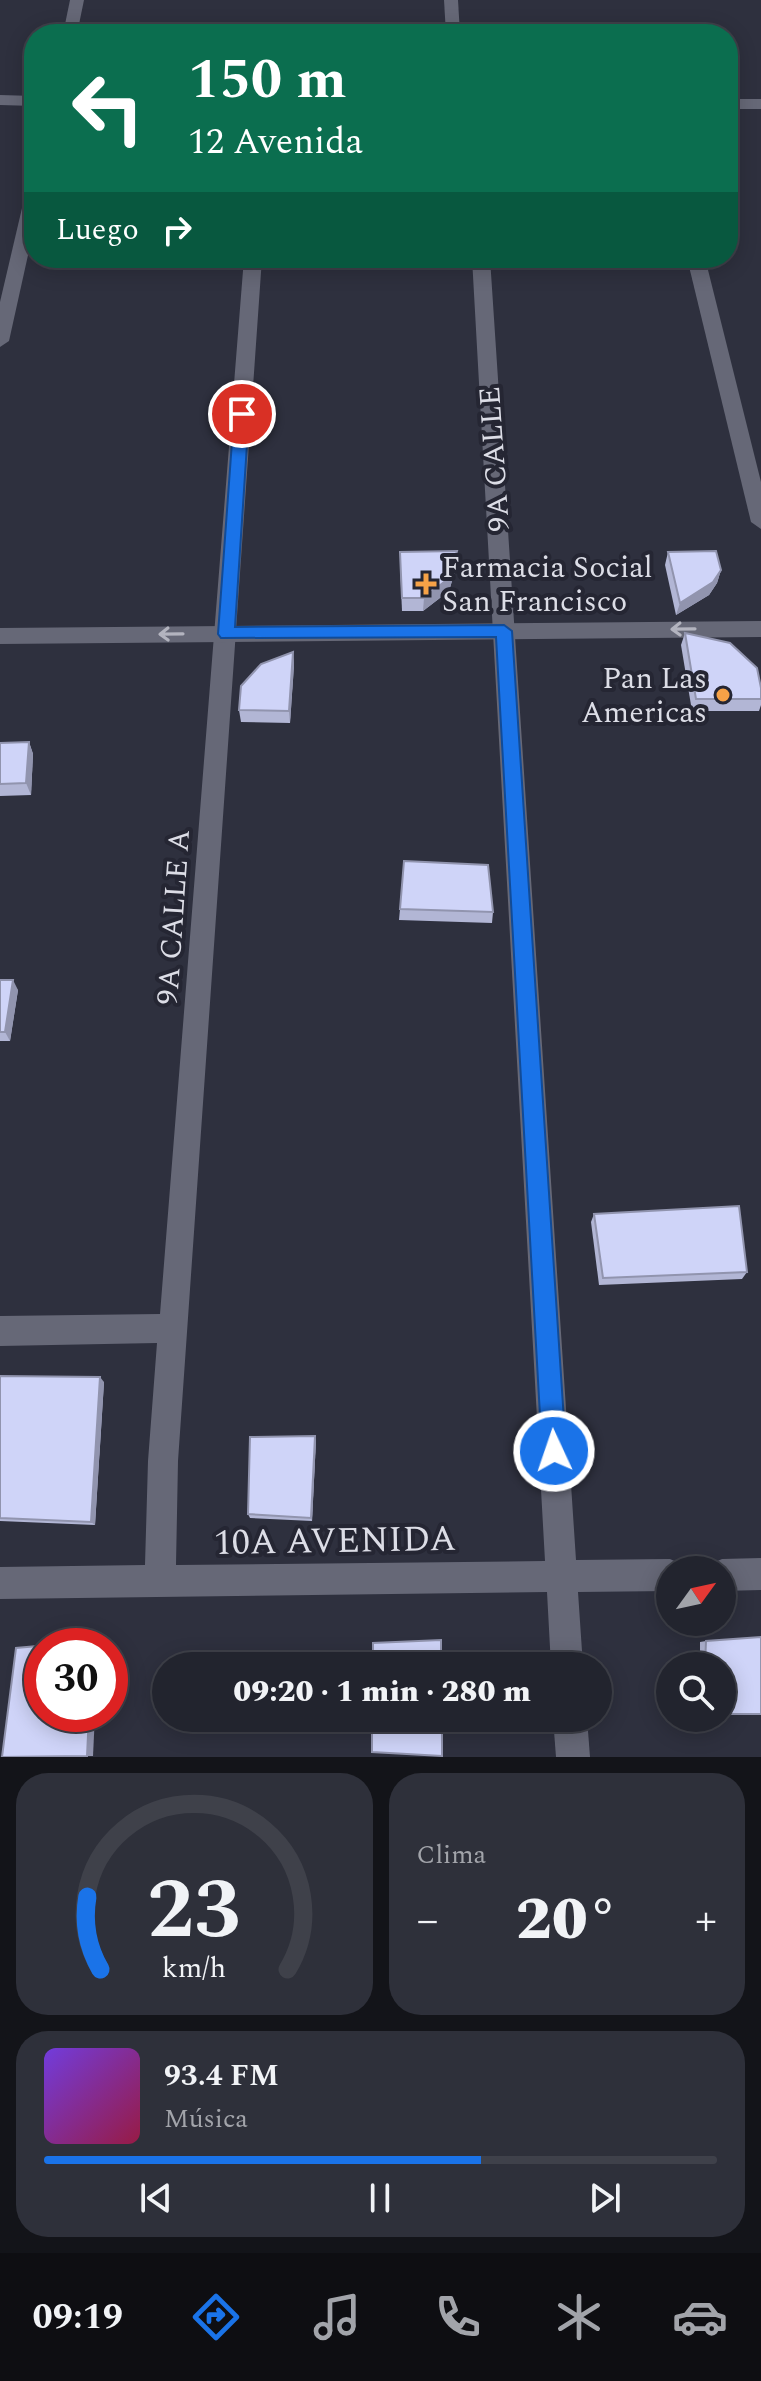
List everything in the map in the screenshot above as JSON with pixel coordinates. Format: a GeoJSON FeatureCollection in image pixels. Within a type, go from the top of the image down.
{"type":"FeatureCollection","features":[{"type":"Feature","properties":{"kind":"street"},"geometry":{"type":"LineString","coordinates":[[72,24],[77,0]]}},
{"type":"Feature","properties":{"kind":"street"},"geometry":{"type":"LineString","coordinates":[[451,0],[452,24]]}},
{"type":"Feature","properties":{"kind":"street"},"geometry":{"type":"LineString","coordinates":[[0,100],[24,101]]}},
{"type":"Feature","properties":{"kind":"street"},"geometry":{"type":"LineString","coordinates":[[738,104],[761,104]]}},
{"type":"Feature","properties":{"kind":"street"},"geometry":{"type":"LineString","coordinates":[[0,341],[24,235]]}},
{"type":"Feature","properties":{"kind":"street","name":"9A CALLE A"},"geometry":{"type":"LineString","coordinates":[[160,1581],[163,1461],[252,268]]}},
{"type":"Feature","properties":{"kind":"street","name":"9A CALLE"},"geometry":{"type":"LineString","coordinates":[[482,268],[566,1652]]}},
{"type":"Feature","properties":{"kind":"street"},"geometry":{"type":"LineString","coordinates":[[698,268],[761,522]]}},
{"type":"Feature","properties":{"kind":"street"},"geometry":{"type":"LineString","coordinates":[[0,636],[761,629]]}},
{"type":"Feature","properties":{"kind":"street"},"geometry":{"type":"LineString","coordinates":[[0,1331],[173,1328]]}},
{"type":"Feature","properties":{"kind":"street"},"geometry":{"type":"LineString","coordinates":[[736,1575],[761,1574]]}},
{"type":"Feature","properties":{"kind":"street","name":"10A AVENIDA"},"geometry":{"type":"LineString","coordinates":[[0,1583],[656,1575]]}},
{"type":"Feature","properties":{"kind":"street"},"geometry":{"type":"LineString","coordinates":[[571,1732],[573,1757]]}},
{"type":"Feature","properties":{"kind":"building","name":"Farmacia Social San Francisco"},"geometry":{"type":"Polygon","coordinates":[[[457,551],[449,578],[424,598],[402,598],[400,552],[457,551]]]}},
{"type":"Feature","properties":{"kind":"building"},"geometry":{"type":"Polygon","coordinates":[[[716,551],[721,570],[713,582],[680,603],[668,552],[716,551]]]}},
{"type":"Feature","properties":{"kind":"building","name":"Pan Las Americas"},"geometry":{"type":"Polygon","coordinates":[[[685,633],[730,643],[757,668],[761,699],[696,699],[685,633]]]}},
{"type":"Feature","properties":{"kind":"building"},"geometry":{"type":"Polygon","coordinates":[[[293,652],[289,711],[239,710],[241,686],[261,664],[293,652]]]}},
{"type":"Feature","properties":{"kind":"building"},"geometry":{"type":"Polygon","coordinates":[[[29,742],[26,783],[0,784],[0,743],[29,742]]]}},
{"type":"Feature","properties":{"kind":"building"},"geometry":{"type":"Polygon","coordinates":[[[404,861],[488,865],[493,912],[400,909],[404,861]]]}},
{"type":"Feature","properties":{"kind":"building"},"geometry":{"type":"Polygon","coordinates":[[[0,980],[13,980],[5,1032],[0,1032],[0,980]]]}},
{"type":"Feature","properties":{"kind":"building"},"geometry":{"type":"Polygon","coordinates":[[[739,1206],[747,1272],[603,1278],[594,1214],[739,1206]]]}},
{"type":"Feature","properties":{"kind":"building"},"geometry":{"type":"Polygon","coordinates":[[[0,1376],[100,1377],[91,1522],[0,1518],[0,1376]]]}},
{"type":"Feature","properties":{"kind":"building"},"geometry":{"type":"Polygon","coordinates":[[[315,1436],[311,1518],[248,1514],[250,1437],[315,1436]]]}},
{"type":"Feature","properties":{"kind":"building"},"geometry":{"type":"Polygon","coordinates":[[[761,1637],[761,1714],[736,1714],[736,1652],[706,1652],[706,1641],[761,1637]]]}},
{"type":"Feature","properties":{"kind":"building"},"geometry":{"type":"Polygon","coordinates":[[[441,1640],[441,1652],[373,1652],[373,1643],[441,1640]]]}},
{"type":"Feature","properties":{"kind":"building"},"geometry":{"type":"Polygon","coordinates":[[[24,1647],[24,1732],[88,1732],[87,1756],[2,1757],[16,1648],[24,1647]]]}},
{"type":"Feature","properties":{"kind":"building"},"geometry":{"type":"Polygon","coordinates":[[[372,1732],[442,1732],[442,1756],[372,1752],[372,1732]]]}},
{"type":"Feature","properties":{"kind":"place","name":"Farmacia Social San Francisco"},"geometry":{"type":"Point","coordinates":[426,584]}},
{"type":"Feature","properties":{"kind":"place","name":"Pan Las Americas"},"geometry":{"type":"Point","coordinates":[723,695]}},
{"type":"Feature","properties":{"kind":"route"},"geometry":{"type":"LineString","coordinates":[[242,414],[226,634],[504,631],[554,1451]]}}]}
